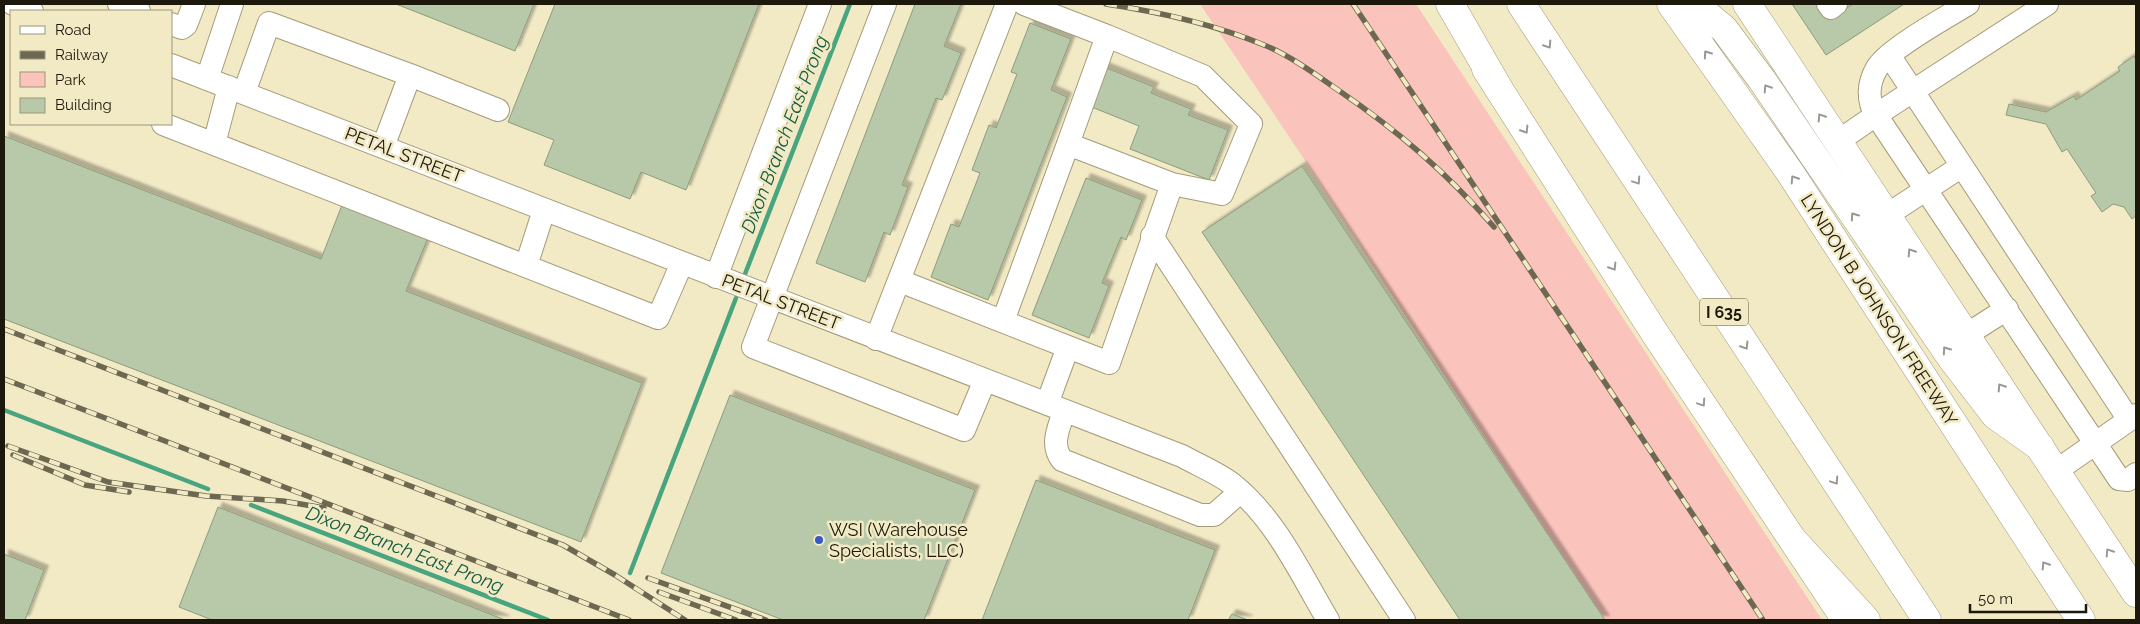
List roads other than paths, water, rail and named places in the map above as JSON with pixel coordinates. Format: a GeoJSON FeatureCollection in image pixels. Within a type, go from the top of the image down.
{"type":"FeatureCollection","features":[{"type":"Feature","properties":{"kind":"main road"},"geometry":{"type":"LineString","coordinates":[[1439,4],[1499,89]]}},
{"type":"Feature","properties":{"kind":"main road"},"geometry":{"type":"LineString","coordinates":[[1450,4],[1499,89],[1656,335],[1846,620]]}},
{"type":"Feature","properties":{"kind":"main road","name":"I 635"},"geometry":{"type":"LineString","coordinates":[[1521,4],[1927,620]]}},
{"type":"Feature","properties":{"kind":"main road","name":"LYNDON B JOHNSON FREEWAY"},"geometry":{"type":"LineString","coordinates":[[1671,4],[1789,171],[2081,620]]}},
{"type":"Feature","properties":{"kind":"main road"},"geometry":{"type":"LineString","coordinates":[[1694,4],[1724,29],[1762,80],[1952,359],[1995,415],[2040,446]]}},
{"type":"Feature","properties":{"kind":"main road"},"geometry":{"type":"LineString","coordinates":[[1747,4],[2136,593]]}},
{"type":"Feature","properties":{"kind":"main road"},"geometry":{"type":"LineString","coordinates":[[1793,540],[1866,620]]}},
{"type":"Feature","properties":{"kind":"street"},"geometry":{"type":"LineString","coordinates":[[13,4],[29,10]]}},
{"type":"Feature","properties":{"kind":"street"},"geometry":{"type":"LineString","coordinates":[[119,4],[136,10]]}},
{"type":"Feature","properties":{"kind":"street"},"geometry":{"type":"LineString","coordinates":[[172,24],[182,28],[186,24],[194,4]]}},
{"type":"Feature","properties":{"kind":"street"},"geometry":{"type":"LineString","coordinates":[[206,79],[232,4]]}},
{"type":"Feature","properties":{"kind":"street"},"geometry":{"type":"LineString","coordinates":[[716,277],[820,4]]}},
{"type":"Feature","properties":{"kind":"street"},"geometry":{"type":"LineString","coordinates":[[885,4],[752,347],[964,430],[985,380]]}},
{"type":"Feature","properties":{"kind":"street"},"geometry":{"type":"LineString","coordinates":[[876,339],[1006,4]]}},
{"type":"Feature","properties":{"kind":"street"},"geometry":{"type":"LineString","coordinates":[[1024,4],[1203,76],[1251,124],[1222,194],[1172,184],[1068,144]]}},
{"type":"Feature","properties":{"kind":"street"},"geometry":{"type":"LineString","coordinates":[[1828,4],[1830,8],[1836,4]]}},
{"type":"Feature","properties":{"kind":"street"},"geometry":{"type":"LineString","coordinates":[[1968,4],[1889,55],[1878,67],[1871,84],[1870,104],[2119,479],[2128,480],[2136,474]]}},
{"type":"Feature","properties":{"kind":"street"},"geometry":{"type":"LineString","coordinates":[[1837,142],[2047,4]]}},
{"type":"Feature","properties":{"kind":"street"},"geometry":{"type":"LineString","coordinates":[[214,144],[236,90],[269,22],[498,110]]}},
{"type":"Feature","properties":{"kind":"street"},"geometry":{"type":"LineString","coordinates":[[1003,321],[1107,36]]}},
{"type":"Feature","properties":{"kind":"street"},"geometry":{"type":"LineString","coordinates":[[1889,55],[2132,418],[2056,471]]}},
{"type":"Feature","properties":{"kind":"street","name":"PETAL STREET"},"geometry":{"type":"LineString","coordinates":[[172,65],[1182,456],[1231,483],[1258,508],[1279,536],[1328,620]]}},
{"type":"Feature","properties":{"kind":"street"},"geometry":{"type":"LineString","coordinates":[[383,147],[410,75]]}},
{"type":"Feature","properties":{"kind":"street"},"geometry":{"type":"LineString","coordinates":[[166,125],[658,318],[682,263]]}},
{"type":"Feature","properties":{"kind":"street"},"geometry":{"type":"LineString","coordinates":[[1887,215],[1962,166]]}},
{"type":"Feature","properties":{"kind":"street"},"geometry":{"type":"LineString","coordinates":[[900,281],[1109,363],[1152,236],[1172,184]]}},
{"type":"Feature","properties":{"kind":"street"},"geometry":{"type":"LineString","coordinates":[[526,266],[544,210]]}},
{"type":"Feature","properties":{"kind":"street"},"geometry":{"type":"LineString","coordinates":[[1152,236],[1404,620]]}},
{"type":"Feature","properties":{"kind":"street"},"geometry":{"type":"LineString","coordinates":[[1966,335],[2007,309]]}},
{"type":"Feature","properties":{"kind":"street"},"geometry":{"type":"LineString","coordinates":[[1068,347],[1055,407],[1054,442],[1056,453],[1062,460],[1200,515],[1214,515],[1240,492]]}},
{"type":"Feature","properties":{"kind":"waterway","name":"Dixon Branch East Prong"},"geometry":{"type":"LineString","coordinates":[[745,274],[850,4]]}},
{"type":"Feature","properties":{"kind":"waterway","name":"Dixon Branch East Prong"},"geometry":{"type":"LineString","coordinates":[[630,573],[736,298]]}},
{"type":"Feature","properties":{"kind":"waterway","name":"Dixon Branch East Prong"},"geometry":{"type":"LineString","coordinates":[[4,410],[208,489]]}},
{"type":"Feature","properties":{"kind":"waterway","name":"Dixon Branch East Prong"},"geometry":{"type":"LineString","coordinates":[[251,505],[548,620]]}},
{"type":"Feature","properties":{"kind":"railway"},"geometry":{"type":"LineString","coordinates":[[1106,4],[1166,15],[1206,25],[1264,45],[1292,59],[1360,105],[1401,137],[1439,170],[1494,227]]}},
{"type":"Feature","properties":{"kind":"railway"},"geometry":{"type":"LineString","coordinates":[[1353,4],[1763,620]]}},
{"type":"Feature","properties":{"kind":"railway"},"geometry":{"type":"LineString","coordinates":[[4,329],[563,545],[615,575],[685,620]]}},
{"type":"Feature","properties":{"kind":"railway"},"geometry":{"type":"LineString","coordinates":[[4,379],[629,620]]}},
{"type":"Feature","properties":{"kind":"railway"},"geometry":{"type":"LineString","coordinates":[[8,446],[108,482],[206,496],[283,501],[324,508]]}},
{"type":"Feature","properties":{"kind":"railway"},"geometry":{"type":"LineString","coordinates":[[13,455],[85,485],[129,492]]}},
{"type":"Feature","properties":{"kind":"railway"},"geometry":{"type":"LineString","coordinates":[[648,578],[766,620]]}},
{"type":"Feature","properties":{"kind":"railway"},"geometry":{"type":"LineString","coordinates":[[659,592],[736,620]]}},
{"type":"Feature","properties":{"kind":"place","name":"WSI (Warehouse Specialists, LLC)"},"geometry":{"type":"Point","coordinates":[819,540]}}]}
